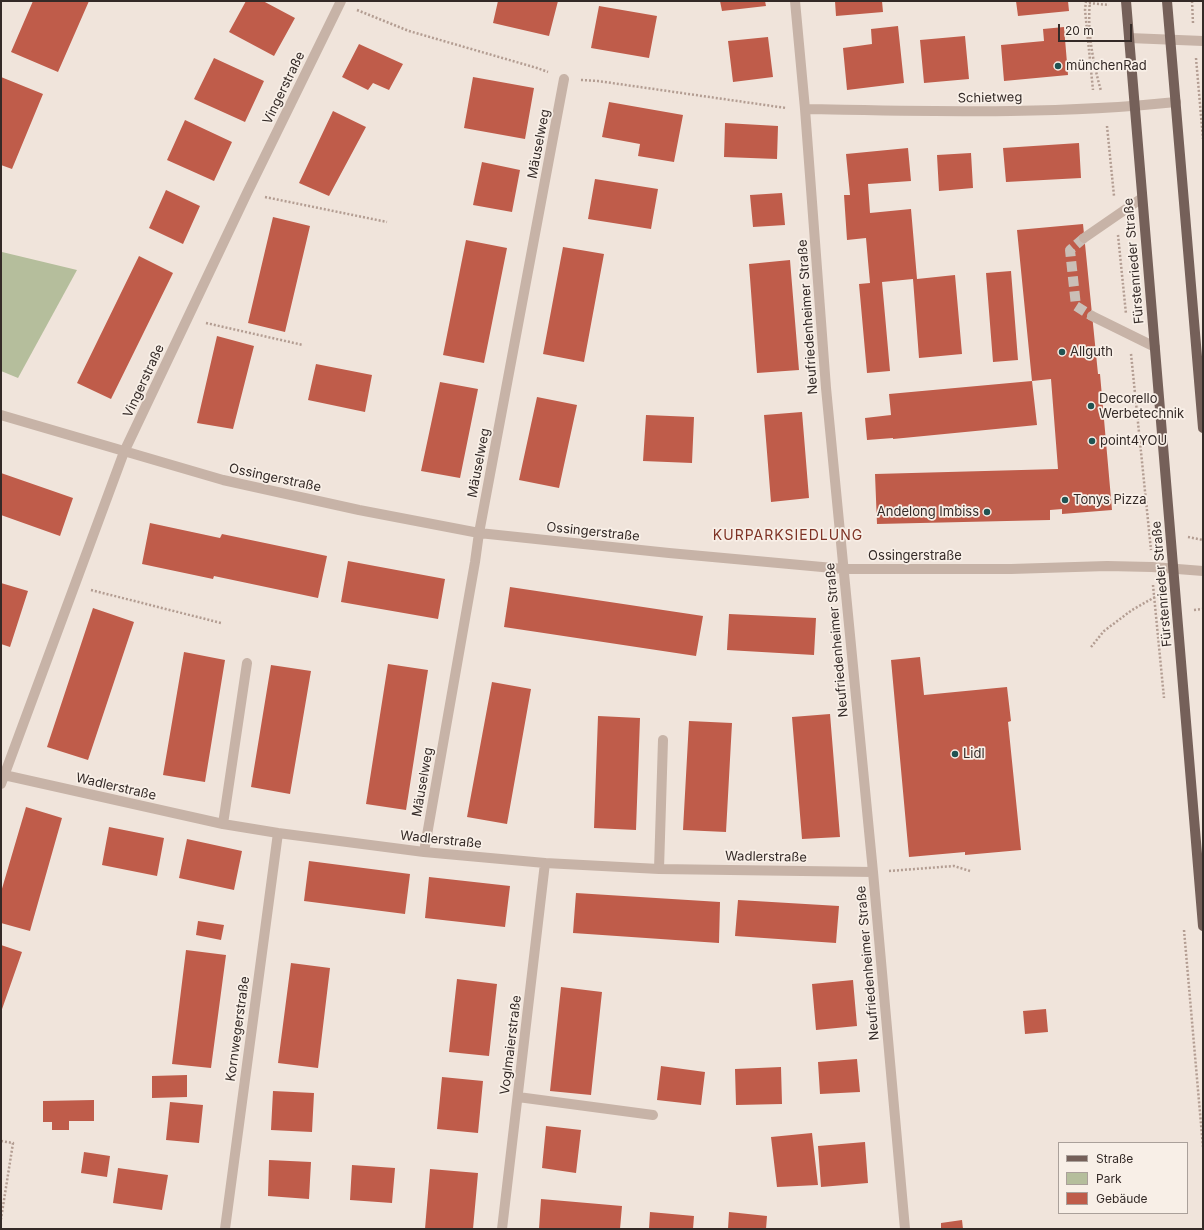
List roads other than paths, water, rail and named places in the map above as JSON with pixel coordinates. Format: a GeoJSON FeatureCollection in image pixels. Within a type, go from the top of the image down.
{"type":"FeatureCollection","features":[{"type":"Feature","properties":{"kind":"main road","name":"Fürstenrieder Straße"},"geometry":{"type":"LineString","coordinates":[[1126,1],[1203,926]]}},
{"type":"Feature","properties":{"kind":"main road"},"geometry":{"type":"LineString","coordinates":[[1167,1],[1203,428]]}},
{"type":"Feature","properties":{"kind":"street","name":"Vingerstraße"},"geometry":{"type":"LineString","coordinates":[[3,780],[124,452],[247,193],[341,1]]}},
{"type":"Feature","properties":{"kind":"street","name":"Neufriedenheimer Straße"},"geometry":{"type":"LineString","coordinates":[[795,1],[805,109],[826,388],[873,872],[905,1229]]}},
{"type":"Feature","properties":{"kind":"street"},"geometry":{"type":"LineString","coordinates":[[1129,38],[1199,40]]}},
{"type":"Feature","properties":{"kind":"street","name":"Mäuselweg"},"geometry":{"type":"LineString","coordinates":[[424,852],[479,533],[564,79]]}},
{"type":"Feature","properties":{"kind":"street","name":"Schietweg"},"geometry":{"type":"LineString","coordinates":[[805,109],[964,112],[1095,108],[1176,102]]}},
{"type":"Feature","properties":{"kind":"street"},"geometry":{"type":"LineString","coordinates":[[1084,238],[1142,198]]}},
{"type":"Feature","properties":{"kind":"street"},"geometry":{"type":"LineString","coordinates":[[1092,316],[1155,348]]}},
{"type":"Feature","properties":{"kind":"street","name":"Ossingerstraße"},"geometry":{"type":"LineString","coordinates":[[1,415],[223,480],[359,510],[479,533],[677,554],[844,569],[1011,569],[1107,566],[1152,567],[1200,571]]}},
{"type":"Feature","properties":{"kind":"street"},"geometry":{"type":"LineString","coordinates":[[222,824],[247,663]]}},
{"type":"Feature","properties":{"kind":"street"},"geometry":{"type":"LineString","coordinates":[[659,869],[664,740]]}},
{"type":"Feature","properties":{"kind":"street","name":"Wadlerstraße"},"geometry":{"type":"LineString","coordinates":[[3,780],[222,824],[278,833],[424,852],[545,864],[659,869],[873,872]]}},
{"type":"Feature","properties":{"kind":"street","name":"Kornwegerstraße"},"geometry":{"type":"LineString","coordinates":[[225,1229],[278,833]]}},
{"type":"Feature","properties":{"kind":"street","name":"Voglmaierstraße"},"geometry":{"type":"LineString","coordinates":[[502,1229],[545,864]]}},
{"type":"Feature","properties":{"kind":"street"},"geometry":{"type":"LineString","coordinates":[[518,1097],[653,1115]]}},
{"type":"Feature","properties":{"kind":"tunnel"},"geometry":{"type":"LineString","coordinates":[[1084,238],[1070,250],[1076,306],[1092,316]]}},
{"type":"Feature","properties":{"kind":"place","name":"münchenRad"},"geometry":{"type":"Point","coordinates":[1058,66]}},
{"type":"Feature","properties":{"kind":"place","name":"Allguth"},"geometry":{"type":"Point","coordinates":[1062,352]}},
{"type":"Feature","properties":{"kind":"place","name":"Decorello Werbetechnik"},"geometry":{"type":"Point","coordinates":[1091,406]}},
{"type":"Feature","properties":{"kind":"place","name":"point4YOU"},"geometry":{"type":"Point","coordinates":[1092,441]}},
{"type":"Feature","properties":{"kind":"place","name":"Tonys Pizza"},"geometry":{"type":"Point","coordinates":[1065,500]}},
{"type":"Feature","properties":{"kind":"place","name":"Andelong Imbiss"},"geometry":{"type":"Point","coordinates":[987,512]}},
{"type":"Feature","properties":{"kind":"place","name":"Lidl"},"geometry":{"type":"Point","coordinates":[955,754]}},
{"type":"Feature","properties":{"kind":"district","name":"KURPARKSIEDLUNG"},"geometry":{"type":"Point","coordinates":[788,536]}}]}
